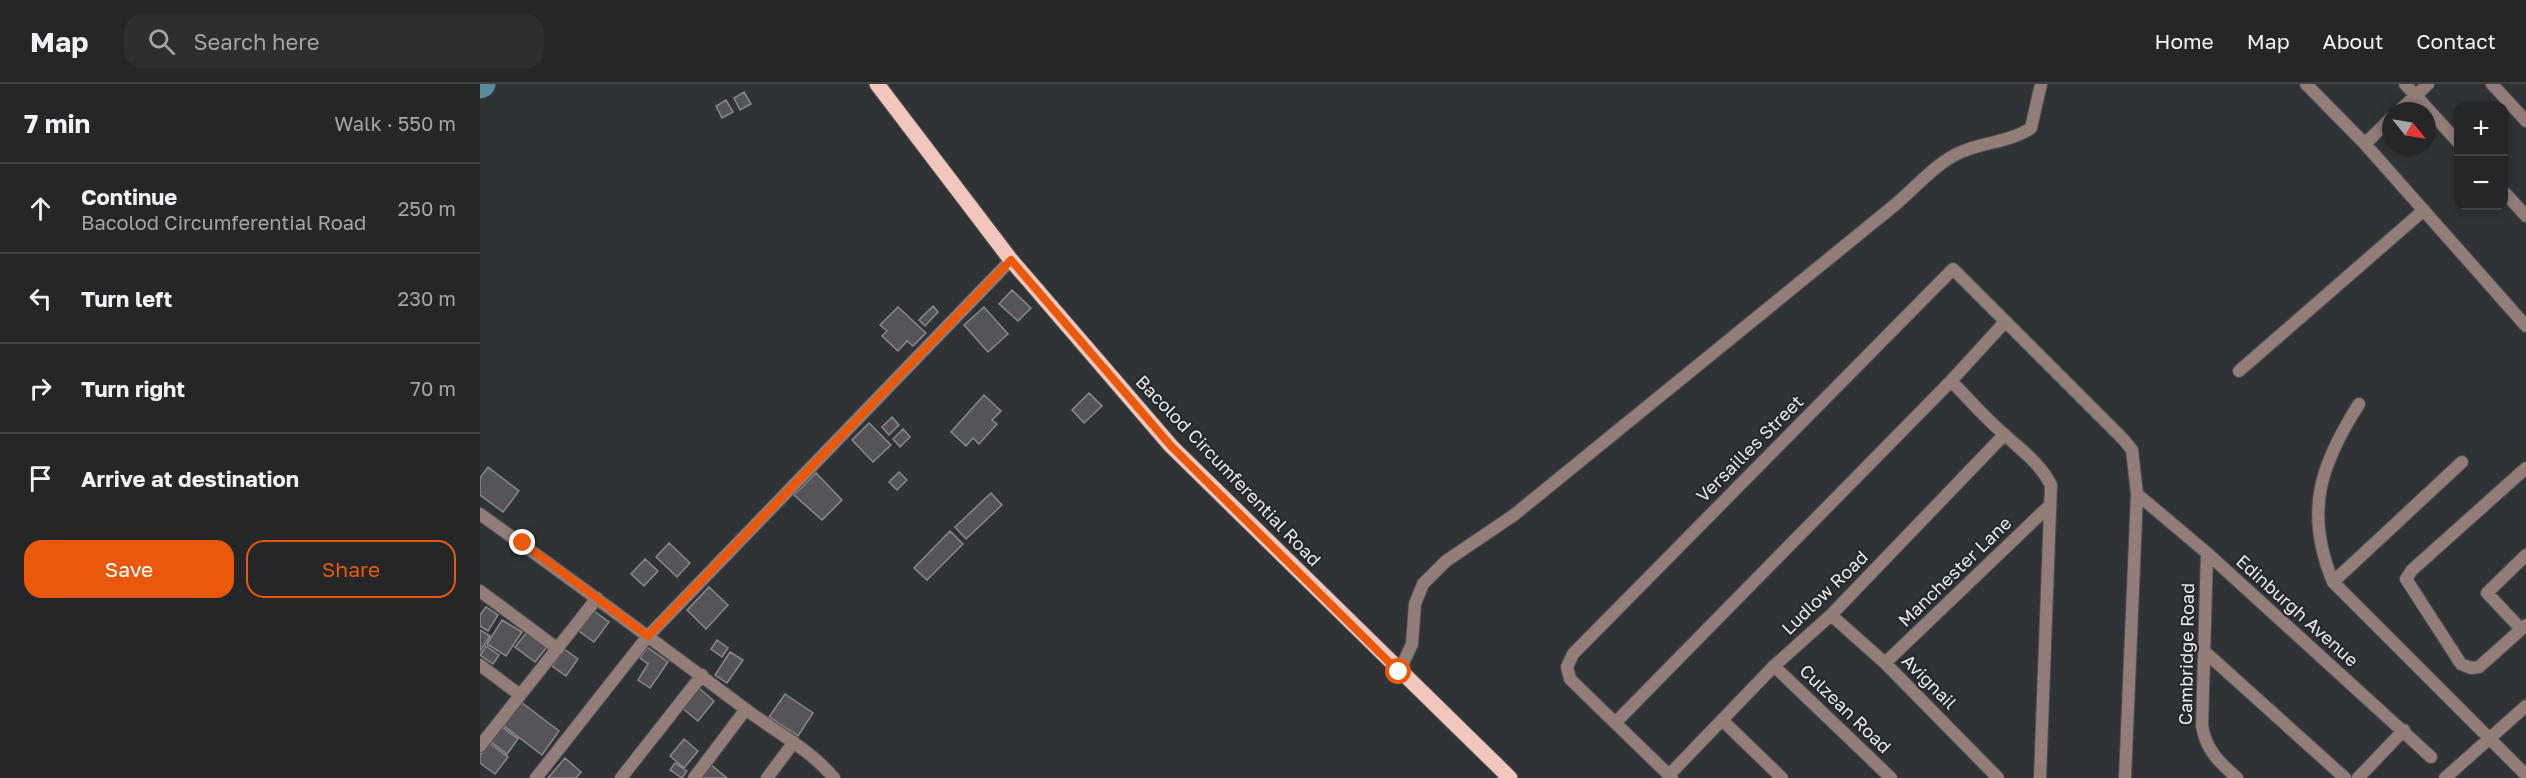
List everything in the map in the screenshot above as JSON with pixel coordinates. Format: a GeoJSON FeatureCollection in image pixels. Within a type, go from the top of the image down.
{"type":"FeatureCollection","features":[{"type":"Feature","properties":{"kind":"main road","name":"Bacolod Circumferential Road"},"geometry":{"type":"LineString","coordinates":[[877,84],[1011,260],[1171,446],[1399,672],[1510,778]]}},
{"type":"Feature","properties":{"kind":"street"},"geometry":{"type":"LineString","coordinates":[[1399,672],[1412,644],[1414,604],[1424,584],[1446,561],[1514,515],[1950,159],[1972,147],[2020,136],[2031,128],[2041,84]]}},
{"type":"Feature","properties":{"kind":"street"},"geometry":{"type":"LineString","coordinates":[[2306,84],[2365,144],[2526,326]]}},
{"type":"Feature","properties":{"kind":"street"},"geometry":{"type":"LineString","coordinates":[[2405,84],[2454,138]]}},
{"type":"Feature","properties":{"kind":"street"},"geometry":{"type":"LineString","coordinates":[[2408,102],[2428,84]]}},
{"type":"Feature","properties":{"kind":"street"},"geometry":{"type":"LineString","coordinates":[[2492,84],[2526,121]]}},
{"type":"Feature","properties":{"kind":"street"},"geometry":{"type":"LineString","coordinates":[[2365,144],[2382,127]]}},
{"type":"Feature","properties":{"kind":"street"},"geometry":{"type":"LineString","coordinates":[[2508,196],[2526,216]]}},
{"type":"Feature","properties":{"kind":"street"},"geometry":{"type":"LineString","coordinates":[[2239,371],[2424,210]]}},
{"type":"Feature","properties":{"kind":"street"},"geometry":{"type":"LineString","coordinates":[[536,778],[648,636],[1011,260]]}},
{"type":"Feature","properties":{"kind":"street","name":"Versailles Street"},"geometry":{"type":"LineString","coordinates":[[1615,723],[1570,679],[1567,667],[1573,654],[1953,269],[2004,323]]}},
{"type":"Feature","properties":{"kind":"street"},"geometry":{"type":"LineString","coordinates":[[1671,777],[1615,723],[1951,381],[2004,323],[2132,450],[2137,494],[2125,778]]}},
{"type":"Feature","properties":{"kind":"street"},"geometry":{"type":"LineString","coordinates":[[1951,381],[2004,435],[2043,469],[2051,485],[2040,778]]}},
{"type":"Feature","properties":{"kind":"street"},"geometry":{"type":"LineString","coordinates":[[2359,404],[2342,431],[2327,464],[2318,496],[2321,554],[2333,582],[2345,597],[2490,736],[2526,775]]}},
{"type":"Feature","properties":{"kind":"street","name":"Ludlow Road"},"geometry":{"type":"LineString","coordinates":[[1671,777],[1774,666],[1831,615],[2004,435]]}},
{"type":"Feature","properties":{"kind":"street"},"geometry":{"type":"LineString","coordinates":[[2333,582],[2462,462]]}},
{"type":"Feature","properties":{"kind":"street"},"geometry":{"type":"LineString","coordinates":[[2526,468],[2412,570],[2406,579],[2461,664],[2471,668],[2479,667],[2524,627],[2487,593],[2526,555]]}},
{"type":"Feature","properties":{"kind":"street","name":"Edinburgh Avenue"},"geometry":{"type":"LineString","coordinates":[[2137,494],[2207,553],[2431,757]]}},
{"type":"Feature","properties":{"kind":"street","name":"Manchester Lane"},"geometry":{"type":"LineString","coordinates":[[1885,663],[2049,506]]}},
{"type":"Feature","properties":{"kind":"street"},"geometry":{"type":"LineString","coordinates":[[480,514],[702,675],[746,710],[794,742],[834,778]]}},
{"type":"Feature","properties":{"kind":"street","name":"Cambridge Road"},"geometry":{"type":"LineString","coordinates":[[2207,553],[2202,726],[2205,742],[2213,757],[2236,778]]}},
{"type":"Feature","properties":{"kind":"street"},"geometry":{"type":"LineString","coordinates":[[480,591],[558,649]]}},
{"type":"Feature","properties":{"kind":"street"},"geometry":{"type":"LineString","coordinates":[[481,743],[597,598]]}},
{"type":"Feature","properties":{"kind":"street","name":"Avignail"},"geometry":{"type":"LineString","coordinates":[[1831,615],[1885,663],[1998,778]]}},
{"type":"Feature","properties":{"kind":"street"},"geometry":{"type":"LineString","coordinates":[[2204,651],[2345,778]]}},
{"type":"Feature","properties":{"kind":"street"},"geometry":{"type":"LineString","coordinates":[[480,665],[520,694]]}},
{"type":"Feature","properties":{"kind":"street","name":"Culzean Road"},"geometry":{"type":"LineString","coordinates":[[1774,666],[1892,778]]}},
{"type":"Feature","properties":{"kind":"street"},"geometry":{"type":"LineString","coordinates":[[621,778],[702,675]]}},
{"type":"Feature","properties":{"kind":"street"},"geometry":{"type":"LineString","coordinates":[[2445,778],[2526,706]]}},
{"type":"Feature","properties":{"kind":"street"},"geometry":{"type":"LineString","coordinates":[[694,778],[746,710]]}},
{"type":"Feature","properties":{"kind":"street"},"geometry":{"type":"LineString","coordinates":[[1722,720],[1782,778]]}},
{"type":"Feature","properties":{"kind":"street"},"geometry":{"type":"LineString","coordinates":[[2358,778],[2404,730]]}},
{"type":"Feature","properties":{"kind":"street"},"geometry":{"type":"LineString","coordinates":[[767,778],[794,742]]}},
{"type":"Feature","properties":{"kind":"building"},"geometry":{"type":"Polygon","coordinates":[[[744,92],[751,104],[740,110],[734,98],[744,92]]]}},
{"type":"Feature","properties":{"kind":"building"},"geometry":{"type":"Polygon","coordinates":[[[726,100],[733,112],[722,118],[716,106],[726,100]]]}},
{"type":"Feature","properties":{"kind":"building"},"geometry":{"type":"Polygon","coordinates":[[[1012,290],[1031,308],[1018,321],[999,304],[1012,290]]]}},
{"type":"Feature","properties":{"kind":"building"},"geometry":{"type":"Polygon","coordinates":[[[933,306],[938,312],[925,326],[919,320],[933,306]]]}},
{"type":"Feature","properties":{"kind":"building"},"geometry":{"type":"Polygon","coordinates":[[[898,307],[926,333],[913,346],[907,341],[898,351],[882,336],[887,331],[880,325],[898,307]]]}},
{"type":"Feature","properties":{"kind":"building"},"geometry":{"type":"Polygon","coordinates":[[[984,307],[1008,334],[988,352],[964,325],[984,307]]]}},
{"type":"Feature","properties":{"kind":"building"},"geometry":{"type":"Polygon","coordinates":[[[1089,393],[1102,406],[1084,423],[1072,410],[1089,393]]]}},
{"type":"Feature","properties":{"kind":"building"},"geometry":{"type":"Polygon","coordinates":[[[984,395],[1001,411],[992,420],[997,424],[979,444],[973,438],[966,446],[951,432],[984,395]]]}},
{"type":"Feature","properties":{"kind":"building"},"geometry":{"type":"Polygon","coordinates":[[[892,417],[899,425],[889,435],[882,427],[892,417]]]}},
{"type":"Feature","properties":{"kind":"building"},"geometry":{"type":"Polygon","coordinates":[[[869,423],[891,445],[873,462],[852,440],[869,423]]]}},
{"type":"Feature","properties":{"kind":"building"},"geometry":{"type":"Polygon","coordinates":[[[903,429],[910,437],[900,447],[893,439],[903,429]]]}},
{"type":"Feature","properties":{"kind":"building"},"geometry":{"type":"Polygon","coordinates":[[[488,467],[519,491],[503,512],[480,495],[480,478],[488,467]]]}},
{"type":"Feature","properties":{"kind":"building"},"geometry":{"type":"Polygon","coordinates":[[[899,472],[907,480],[897,490],[889,482],[899,472]]]}},
{"type":"Feature","properties":{"kind":"building"},"geometry":{"type":"Polygon","coordinates":[[[816,473],[842,500],[822,520],[794,495],[816,473]]]}},
{"type":"Feature","properties":{"kind":"building"},"geometry":{"type":"Polygon","coordinates":[[[991,493],[1002,505],[966,539],[955,527],[991,493]]]}},
{"type":"Feature","properties":{"kind":"building"},"geometry":{"type":"Polygon","coordinates":[[[950,531],[963,544],[927,580],[914,568],[950,531]]]}},
{"type":"Feature","properties":{"kind":"building"},"geometry":{"type":"Polygon","coordinates":[[[669,543],[690,563],[677,577],[656,557],[669,543]]]}},
{"type":"Feature","properties":{"kind":"building"},"geometry":{"type":"Polygon","coordinates":[[[645,559],[658,571],[644,586],[631,574],[645,559]]]}},
{"type":"Feature","properties":{"kind":"building"},"geometry":{"type":"Polygon","coordinates":[[[709,587],[728,605],[706,629],[687,610],[709,587]]]}},
{"type":"Feature","properties":{"kind":"building"},"geometry":{"type":"Polygon","coordinates":[[[486,607],[498,615],[488,631],[480,626],[480,615],[486,607]]]}},
{"type":"Feature","properties":{"kind":"building"},"geometry":{"type":"Polygon","coordinates":[[[594,611],[609,622],[594,642],[579,631],[594,611]]]}},
{"type":"Feature","properties":{"kind":"building"},"geometry":{"type":"Polygon","coordinates":[[[502,620],[522,632],[506,656],[487,644],[502,620]]]}},
{"type":"Feature","properties":{"kind":"building"},"geometry":{"type":"Polygon","coordinates":[[[480,630],[490,636],[480,651],[480,630]]]}},
{"type":"Feature","properties":{"kind":"building"},"geometry":{"type":"Polygon","coordinates":[[[527,632],[547,647],[535,662],[515,647],[527,632]]]}},
{"type":"Feature","properties":{"kind":"building"},"geometry":{"type":"Polygon","coordinates":[[[717,640],[728,648],[722,657],[711,649],[717,640]]]}},
{"type":"Feature","properties":{"kind":"building"},"geometry":{"type":"Polygon","coordinates":[[[486,646],[499,655],[493,664],[480,655],[486,646]]]}},
{"type":"Feature","properties":{"kind":"building"},"geometry":{"type":"Polygon","coordinates":[[[647,647],[668,662],[650,688],[638,680],[648,664],[640,658],[647,647]]]}},
{"type":"Feature","properties":{"kind":"building"},"geometry":{"type":"Polygon","coordinates":[[[564,649],[578,659],[566,676],[552,666],[564,649]]]}},
{"type":"Feature","properties":{"kind":"building"},"geometry":{"type":"Polygon","coordinates":[[[730,652],[743,660],[727,683],[715,675],[730,652]]]}},
{"type":"Feature","properties":{"kind":"building"},"geometry":{"type":"Polygon","coordinates":[[[699,688],[714,701],[698,721],[682,708],[699,688]]]}},
{"type":"Feature","properties":{"kind":"building"},"geometry":{"type":"Polygon","coordinates":[[[785,694],[813,713],[798,736],[769,717],[785,694]]]}},
{"type":"Feature","properties":{"kind":"building"},"geometry":{"type":"Polygon","coordinates":[[[521,702],[559,731],[542,755],[504,726],[521,702]]]}},
{"type":"Feature","properties":{"kind":"building"},"geometry":{"type":"Polygon","coordinates":[[[502,727],[518,739],[507,754],[491,742],[502,727]]]}},
{"type":"Feature","properties":{"kind":"building"},"geometry":{"type":"Polygon","coordinates":[[[684,739],[698,751],[684,768],[670,756],[684,739]]]}},
{"type":"Feature","properties":{"kind":"building"},"geometry":{"type":"Polygon","coordinates":[[[489,743],[508,757],[495,774],[480,763],[480,755],[489,743]]]}},
{"type":"Feature","properties":{"kind":"building"},"geometry":{"type":"Polygon","coordinates":[[[565,758],[581,772],[576,778],[548,778],[565,758]]]}},
{"type":"Feature","properties":{"kind":"building"},"geometry":{"type":"Polygon","coordinates":[[[675,763],[687,771],[682,778],[670,770],[675,763]]]}},
{"type":"Feature","properties":{"kind":"building"},"geometry":{"type":"Polygon","coordinates":[[[710,764],[727,778],[699,778],[710,764]]]}},
{"type":"Feature","properties":{"kind":"route"},"geometry":{"type":"LineString","coordinates":[[523,543],[648,636],[1011,260],[1171,446],[1399,672]]}}]}
